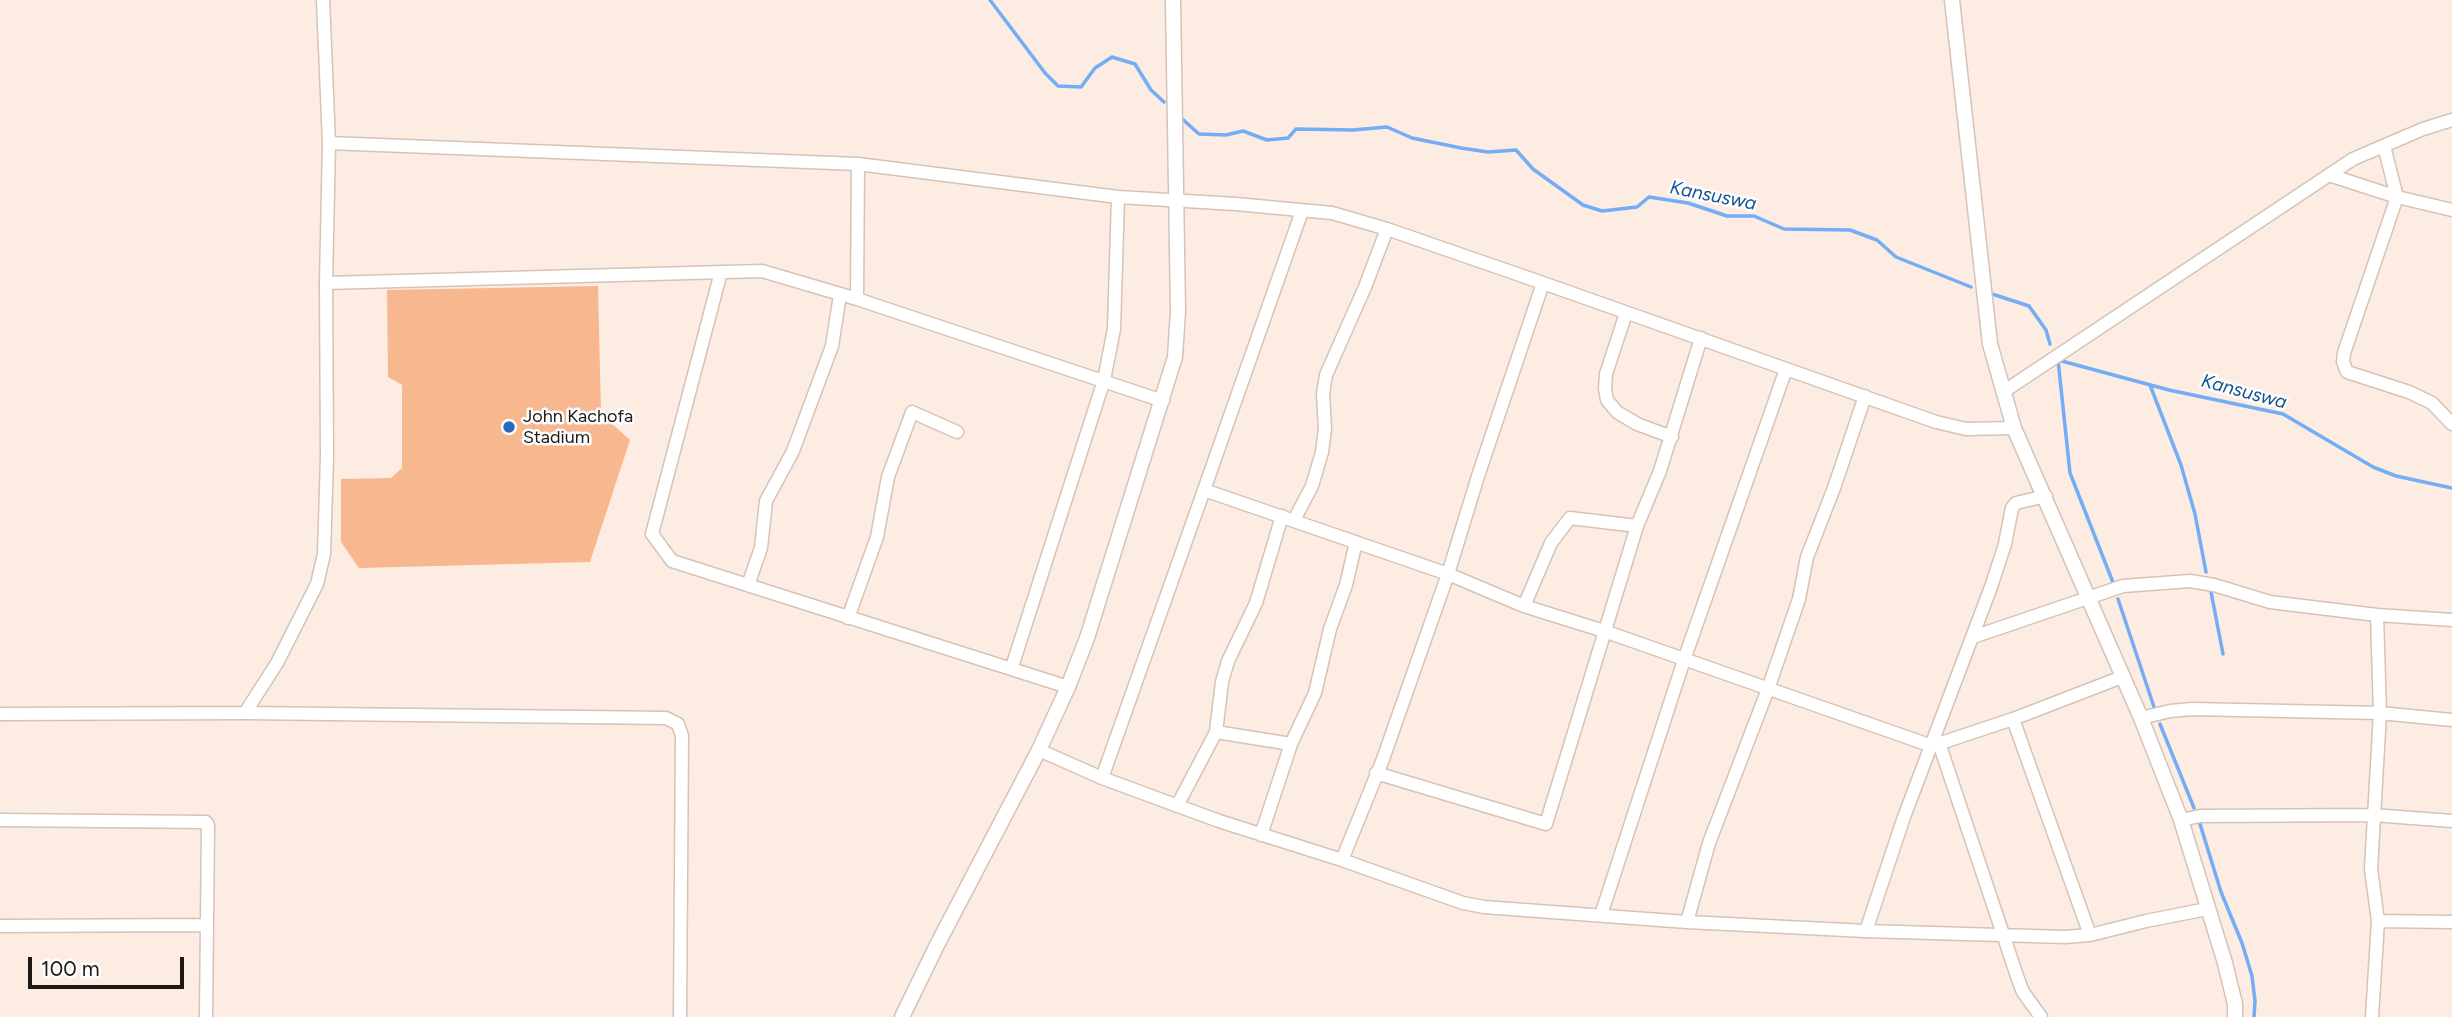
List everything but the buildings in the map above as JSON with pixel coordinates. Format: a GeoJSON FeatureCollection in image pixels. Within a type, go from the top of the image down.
{"type":"FeatureCollection","features":[{"type":"Feature","properties":{"kind":"street"},"geometry":{"type":"LineString","coordinates":[[244,713],[277,663],[322,569],[327,456],[326,283],[329,143],[323,0]]}},
{"type":"Feature","properties":{"kind":"street"},"geometry":{"type":"LineString","coordinates":[[902,1017],[1039,750],[1068,687],[1087,638],[1175,357],[1177,336],[1173,0]]}},
{"type":"Feature","properties":{"kind":"street"},"geometry":{"type":"LineString","coordinates":[[1952,0],[1985,314],[2003,392],[2014,428],[2141,718],[2181,820],[2225,963],[2235,1004],[2235,1017]]}},
{"type":"Feature","properties":{"kind":"street"},"geometry":{"type":"LineString","coordinates":[[2003,392],[2353,159],[2452,120]]}},
{"type":"Feature","properties":{"kind":"street"},"geometry":{"type":"LineString","coordinates":[[329,143],[858,164],[1118,197],[1343,215],[1953,426],[1966,429],[2014,428]]}},
{"type":"Feature","properties":{"kind":"street"},"geometry":{"type":"LineString","coordinates":[[2384,146],[2397,197],[2343,362],[2347,372],[2409,392],[2432,403],[2452,424]]}},
{"type":"Feature","properties":{"kind":"street"},"geometry":{"type":"LineString","coordinates":[[858,164],[858,299]]}},
{"type":"Feature","properties":{"kind":"street"},"geometry":{"type":"LineString","coordinates":[[2329,175],[2397,197],[2452,210]]}},
{"type":"Feature","properties":{"kind":"street"},"geometry":{"type":"LineString","coordinates":[[1012,667],[1104,380],[1114,329],[1118,197]]}},
{"type":"Feature","properties":{"kind":"street"},"geometry":{"type":"LineString","coordinates":[[1102,778],[1302,211]]}},
{"type":"Feature","properties":{"kind":"street"},"geometry":{"type":"LineString","coordinates":[[1177,806],[1216,732],[1227,661],[1256,603],[1288,518],[1315,479],[1325,429],[1322,394],[1326,375],[1387,229]]}},
{"type":"Feature","properties":{"kind":"street"},"geometry":{"type":"LineString","coordinates":[[326,283],[762,271],[858,299],[1163,401]]}},
{"type":"Feature","properties":{"kind":"street"},"geometry":{"type":"LineString","coordinates":[[721,272],[652,534],[672,561],[1068,687]]}},
{"type":"Feature","properties":{"kind":"street"},"geometry":{"type":"LineString","coordinates":[[1342,860],[1448,574],[1479,473],[1544,283]]}},
{"type":"Feature","properties":{"kind":"street"},"geometry":{"type":"LineString","coordinates":[[748,584],[761,548],[766,501],[793,451],[832,345],[839,295]]}},
{"type":"Feature","properties":{"kind":"street"},"geometry":{"type":"LineString","coordinates":[[1626,313],[1606,374],[1607,400],[1617,412],[1637,424],[1672,437]]}},
{"type":"Feature","properties":{"kind":"street"},"geometry":{"type":"LineString","coordinates":[[1376,773],[1546,824],[1637,526],[1672,437],[1701,338]]}},
{"type":"Feature","properties":{"kind":"street"},"geometry":{"type":"LineString","coordinates":[[1601,915],[1684,660],[1786,369]]}},
{"type":"Feature","properties":{"kind":"street"},"geometry":{"type":"LineString","coordinates":[[1687,922],[1714,831],[1768,689],[1799,599],[1807,557],[1865,396]]}},
{"type":"Feature","properties":{"kind":"street"},"geometry":{"type":"LineString","coordinates":[[848,618],[877,537],[888,477],[912,412],[957,432]]}},
{"type":"Feature","properties":{"kind":"street"},"geometry":{"type":"LineString","coordinates":[[1204,490],[1448,574],[1524,606],[1936,745],[2122,677]]}},
{"type":"Feature","properties":{"kind":"street"},"geometry":{"type":"LineString","coordinates":[[1866,931],[1904,817],[1936,745],[1998,566],[2013,505],[2046,496]]}},
{"type":"Feature","properties":{"kind":"street"},"geometry":{"type":"LineString","coordinates":[[1524,606],[1551,543],[1570,518],[1637,526]]}},
{"type":"Feature","properties":{"kind":"street"},"geometry":{"type":"LineString","coordinates":[[1261,835],[1291,744],[1315,693],[1330,629],[1356,542]]}},
{"type":"Feature","properties":{"kind":"street"},"geometry":{"type":"LineString","coordinates":[[1973,637],[2123,586],[2190,581],[2214,584],[2270,602],[2376,615],[2452,620]]}},
{"type":"Feature","properties":{"kind":"street"},"geometry":{"type":"LineString","coordinates":[[2372,1017],[2378,921],[2371,869],[2380,713],[2376,615]]}},
{"type":"Feature","properties":{"kind":"street"},"geometry":{"type":"LineString","coordinates":[[2141,718],[2192,709],[2380,713],[2452,720]]}},
{"type":"Feature","properties":{"kind":"street"},"geometry":{"type":"LineString","coordinates":[[0,714],[244,713],[666,718],[677,724],[682,736],[680,1017]]}},
{"type":"Feature","properties":{"kind":"street"},"geometry":{"type":"LineString","coordinates":[[2012,719],[2090,935]]}},
{"type":"Feature","properties":{"kind":"street"},"geometry":{"type":"LineString","coordinates":[[1216,732],[1291,744]]}},
{"type":"Feature","properties":{"kind":"street"},"geometry":{"type":"LineString","coordinates":[[1936,745],[2023,992],[2041,1017]]}},
{"type":"Feature","properties":{"kind":"street"},"geometry":{"type":"LineString","coordinates":[[1039,750],[1102,778],[1177,806],[1463,902],[1484,906],[1687,922],[2065,937],[2090,935],[2146,920],[2207,909]]}},
{"type":"Feature","properties":{"kind":"street"},"geometry":{"type":"LineString","coordinates":[[2181,820],[2200,816],[2373,816],[2452,821]]}},
{"type":"Feature","properties":{"kind":"street"},"geometry":{"type":"LineString","coordinates":[[0,820],[206,822],[206,1017]]}},
{"type":"Feature","properties":{"kind":"street"},"geometry":{"type":"LineString","coordinates":[[2378,921],[2452,922]]}},
{"type":"Feature","properties":{"kind":"street"},"geometry":{"type":"LineString","coordinates":[[0,926],[207,926]]}},
{"type":"Feature","properties":{"kind":"shaded area","name":"John Kachofa Stadium"},"geometry":{"type":"Polygon","coordinates":[[[598,286],[601,414],[630,440],[590,562],[359,568],[341,542],[341,479],[391,478],[402,468],[402,385],[388,377],[387,290],[598,286]]]}},
{"type":"Feature","properties":{"kind":"waterway","name":"Kansuswa"},"geometry":{"type":"LineString","coordinates":[[990,0],[1045,73],[1058,86],[1081,87],[1095,68],[1112,57],[1135,64],[1151,90],[1164,102]]}},
{"type":"Feature","properties":{"kind":"waterway","name":"Kansuswa"},"geometry":{"type":"LineString","coordinates":[[1180,117],[1199,134],[1226,135],[1243,131],[1267,140],[1288,138],[1296,129],[1353,130],[1387,127],[1412,138],[1461,148],[1488,152],[1516,150],[1533,169],[1583,205],[1602,211],[1637,207],[1649,197],[1688,203],[1727,216],[1754,216],[1784,229],[1850,230],[1877,240],[1896,257],[1971,287]]}},
{"type":"Feature","properties":{"kind":"waterway","name":"Kansuswa"},"geometry":{"type":"LineString","coordinates":[[1989,293],[2029,306],[2046,330],[2050,344]]}},
{"type":"Feature","properties":{"kind":"waterway","name":"Kansuswa"},"geometry":{"type":"LineString","coordinates":[[2114,585],[2070,473],[2058,360],[2169,390],[2283,414],[2373,467],[2396,476],[2452,488]]}},
{"type":"Feature","properties":{"kind":"waterway"},"geometry":{"type":"LineString","coordinates":[[2150,385],[2181,465],[2195,514],[2206,572]]}},
{"type":"Feature","properties":{"kind":"waterway"},"geometry":{"type":"LineString","coordinates":[[2211,592],[2223,654]]}},
{"type":"Feature","properties":{"kind":"waterway"},"geometry":{"type":"LineString","coordinates":[[2118,599],[2155,710]]}},
{"type":"Feature","properties":{"kind":"waterway"},"geometry":{"type":"LineString","coordinates":[[2160,724],[2194,808]]}},
{"type":"Feature","properties":{"kind":"waterway"},"geometry":{"type":"LineString","coordinates":[[2200,824],[2221,892],[2252,976],[2254,1017]]}},
{"type":"Feature","properties":{"kind":"place","name":"John Kachofa Stadium"},"geometry":{"type":"Point","coordinates":[509,427]}}]}
